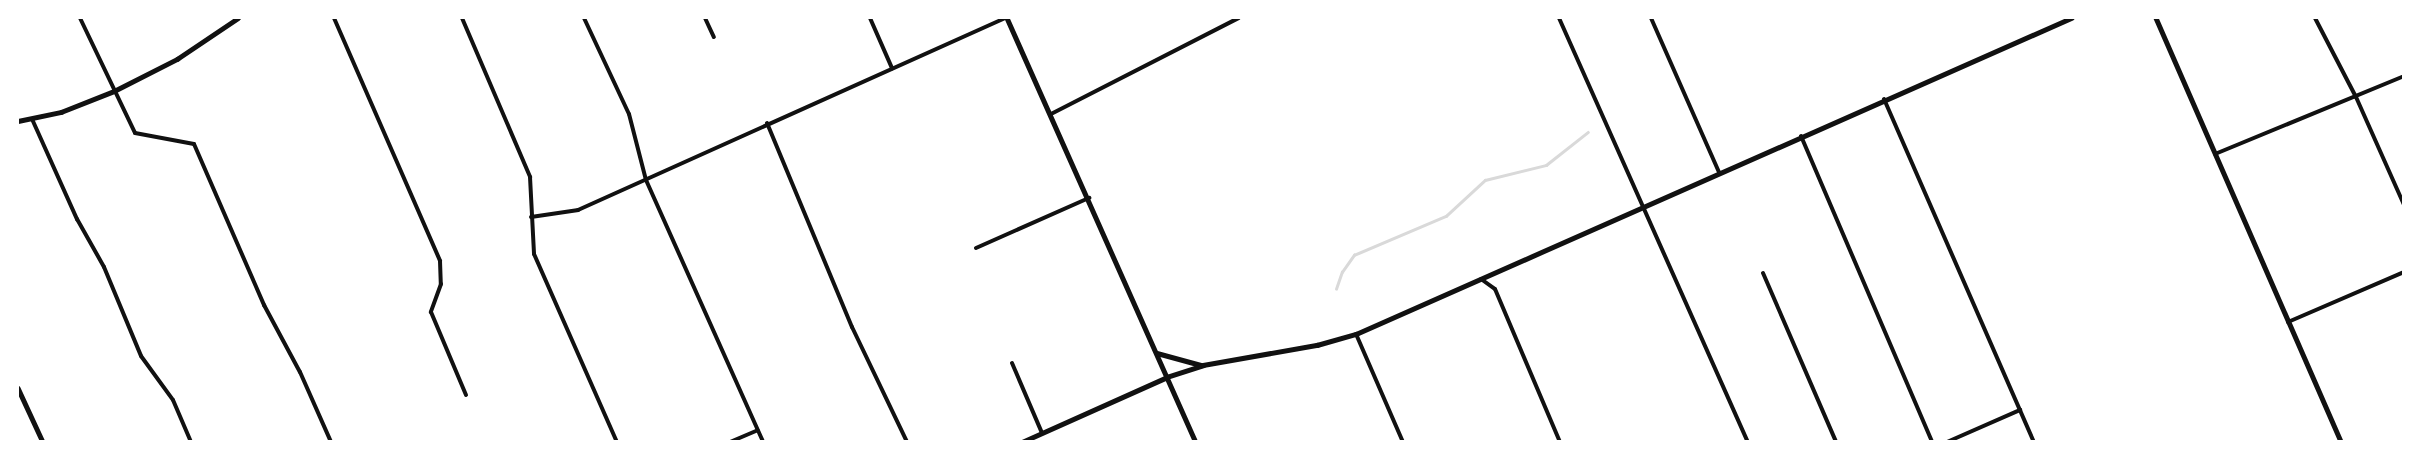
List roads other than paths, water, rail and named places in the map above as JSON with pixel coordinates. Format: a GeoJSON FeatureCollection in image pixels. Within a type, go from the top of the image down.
{"type":"FeatureCollection","features":[{"type":"Feature","properties":{"kind":"street"},"geometry":{"type":"LineString","coordinates":[[80,18],[135,133],[194,144],[264,306],[300,372],[331,442]]}},
{"type":"Feature","properties":{"kind":"street"},"geometry":{"type":"LineString","coordinates":[[18,121],[61,112],[114,91],[176,59],[238,18]]}},
{"type":"Feature","properties":{"kind":"street"},"geometry":{"type":"LineString","coordinates":[[334,18],[440,262],[442,284],[431,312],[466,395]]}},
{"type":"Feature","properties":{"kind":"street"},"geometry":{"type":"LineString","coordinates":[[462,18],[530,177],[534,254],[617,442]]}},
{"type":"Feature","properties":{"kind":"street"},"geometry":{"type":"LineString","coordinates":[[584,18],[629,114],[646,180],[763,442]]}},
{"type":"Feature","properties":{"kind":"street"},"geometry":{"type":"LineString","coordinates":[[705,18],[714,37]]}},
{"type":"Feature","properties":{"kind":"street"},"geometry":{"type":"LineString","coordinates":[[870,18],[892,68]]}},
{"type":"Feature","properties":{"kind":"street"},"geometry":{"type":"LineString","coordinates":[[531,217],[578,210],[767,123],[1007,18],[1089,198],[1196,442]]}},
{"type":"Feature","properties":{"kind":"street"},"geometry":{"type":"LineString","coordinates":[[1051,114],[1239,18]]}},
{"type":"Feature","properties":{"kind":"street"},"geometry":{"type":"LineString","coordinates":[[1558,18],[1645,206],[1748,442]]}},
{"type":"Feature","properties":{"kind":"street"},"geometry":{"type":"LineString","coordinates":[[1651,18],[1719,172]]}},
{"type":"Feature","properties":{"kind":"street"},"geometry":{"type":"LineString","coordinates":[[1022,442],[1167,377],[1203,365],[1317,345],[1356,334],[1800,136],[2071,18]]}},
{"type":"Feature","properties":{"kind":"street"},"geometry":{"type":"LineString","coordinates":[[2156,18],[2340,442]]}},
{"type":"Feature","properties":{"kind":"street"},"geometry":{"type":"LineString","coordinates":[[2316,18],[2356,97],[2404,205]]}},
{"type":"Feature","properties":{"kind":"street"},"geometry":{"type":"LineString","coordinates":[[2215,154],[2404,76]]}},
{"type":"Feature","properties":{"kind":"street"},"geometry":{"type":"LineString","coordinates":[[1884,99],[2034,442]]}},
{"type":"Feature","properties":{"kind":"street"},"geometry":{"type":"LineString","coordinates":[[32,118],[77,219],[104,267],[141,356],[173,400],[191,442]]}},
{"type":"Feature","properties":{"kind":"street"},"geometry":{"type":"LineString","coordinates":[[767,123],[852,327],[907,442]]}},
{"type":"Feature","properties":{"kind":"street"},"geometry":{"type":"LineString","coordinates":[[1800,136],[1932,442]]}},
{"type":"Feature","properties":{"kind":"street"},"geometry":{"type":"LineString","coordinates":[[976,248],[1089,198]]}},
{"type":"Feature","properties":{"kind":"street"},"geometry":{"type":"LineString","coordinates":[[2288,322],[2404,272]]}},
{"type":"Feature","properties":{"kind":"street"},"geometry":{"type":"LineString","coordinates":[[1763,273],[1836,442]]}},
{"type":"Feature","properties":{"kind":"street"},"geometry":{"type":"LineString","coordinates":[[1482,279],[1495,289],[1560,442]]}},
{"type":"Feature","properties":{"kind":"street"},"geometry":{"type":"LineString","coordinates":[[1356,334],[1402,441]]}},
{"type":"Feature","properties":{"kind":"street"},"geometry":{"type":"LineString","coordinates":[[1156,352],[1169,358],[1203,365]]}},
{"type":"Feature","properties":{"kind":"street"},"geometry":{"type":"LineString","coordinates":[[1012,362],[1042,433]]}},
{"type":"Feature","properties":{"kind":"street"},"geometry":{"type":"LineString","coordinates":[[18,388],[43,442]]}},
{"type":"Feature","properties":{"kind":"street"},"geometry":{"type":"LineString","coordinates":[[1947,442],[2020,410]]}},
{"type":"Feature","properties":{"kind":"street"},"geometry":{"type":"LineString","coordinates":[[730,442],[758,430]]}},
{"type":"Feature","properties":{"kind":"waterway"},"geometry":{"type":"LineString","coordinates":[[1336,289],[1342,272],[1354,255],[1446,216],[1485,180],[1546,165],[1588,132]]}}]}
